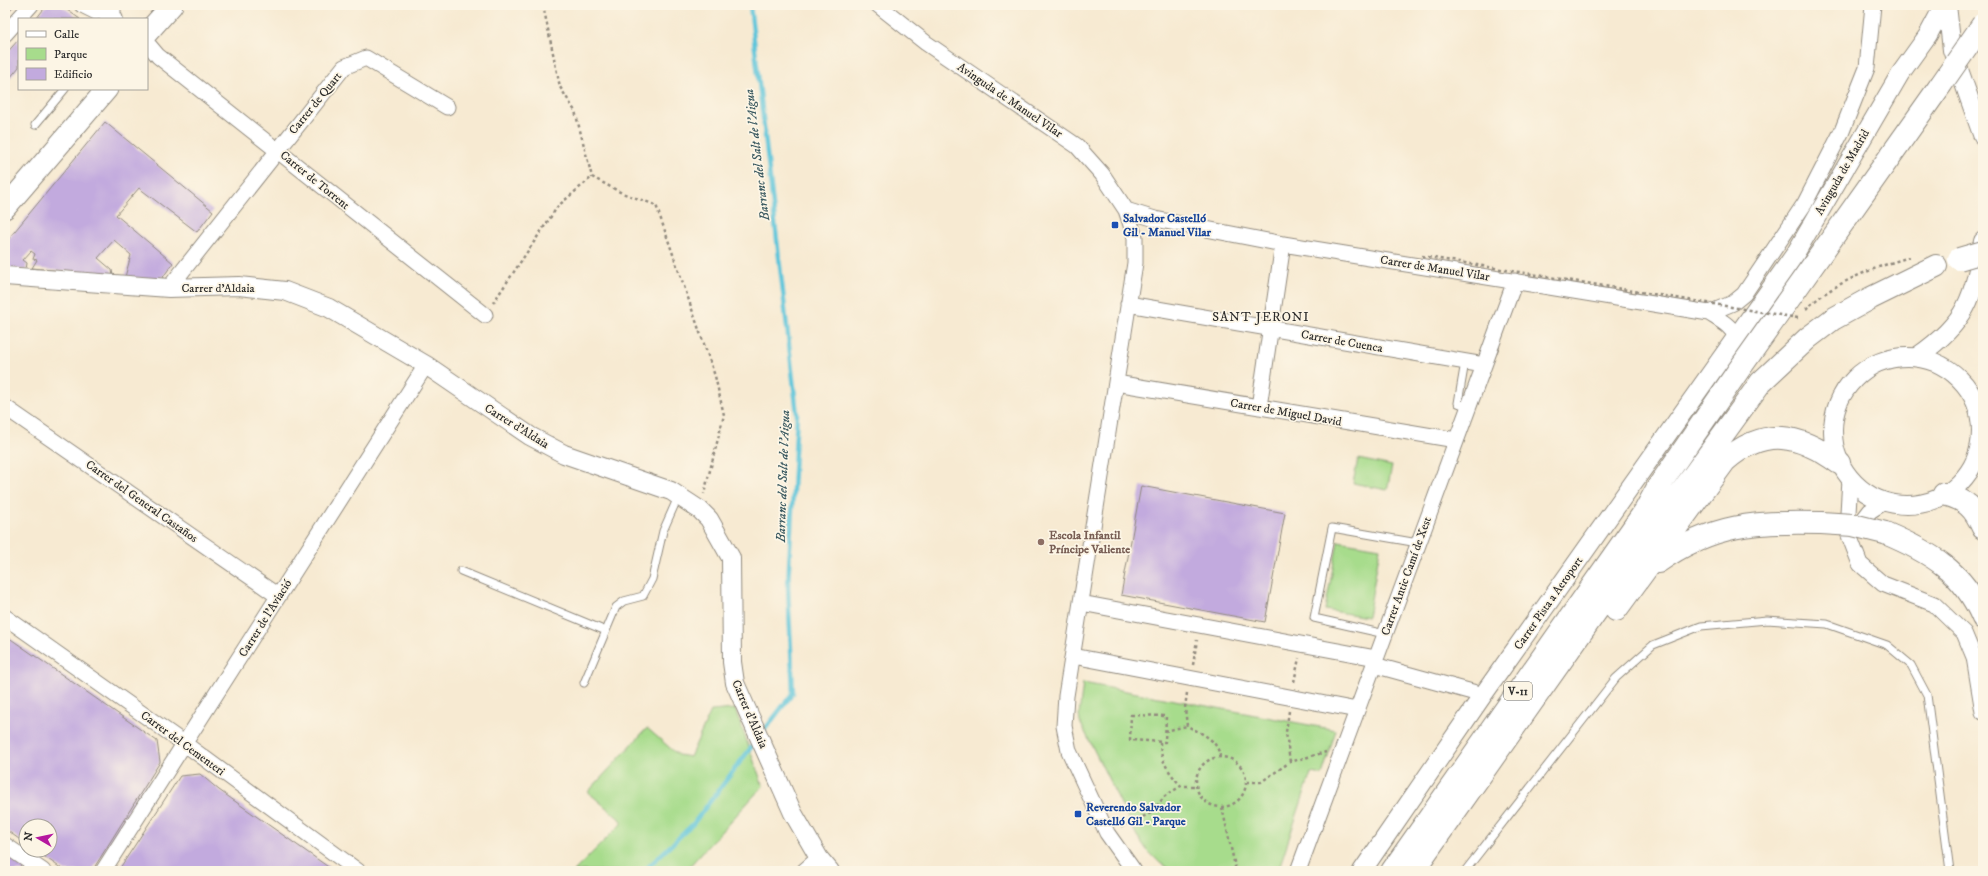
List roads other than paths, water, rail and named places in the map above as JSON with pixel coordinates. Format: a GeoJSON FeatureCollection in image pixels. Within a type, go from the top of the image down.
{"type":"FeatureCollection","features":[{"type":"Feature","properties":{"kind":"highway"},"geometry":{"type":"LineString","coordinates":[[1645,511],[1658,487],[1983,24]]}},
{"type":"Feature","properties":{"kind":"highway"},"geometry":{"type":"LineString","coordinates":[[1645,511],[1664,493],[1749,375],[1798,328],[1831,306],[1867,286],[1902,273],[1936,266],[1983,252]]}},
{"type":"Feature","properties":{"kind":"highway","name":"V-11"},"geometry":{"type":"LineString","coordinates":[[1414,871],[1643,545],[1761,382],[1808,338],[1833,319],[1871,298],[1936,266]]}},
{"type":"Feature","properties":{"kind":"highway"},"geometry":{"type":"LineString","coordinates":[[1425,871],[1725,461],[1740,448],[1770,438],[1789,438],[1810,444],[1844,471]]}},
{"type":"Feature","properties":{"kind":"highway"},"geometry":{"type":"LineString","coordinates":[[1944,494],[1960,498],[1970,506],[1979,517],[1983,528]]}},
{"type":"Feature","properties":{"kind":"highway","name":"V-11"},"geometry":{"type":"LineString","coordinates":[[1392,871],[1645,511]]}},
{"type":"Feature","properties":{"kind":"highway"},"geometry":{"type":"LineString","coordinates":[[1644,572],[1678,547],[1706,535],[1743,525],[1794,522],[1853,525],[1885,533],[1938,559],[1963,585],[1975,601],[1983,618]]}},
{"type":"Feature","properties":{"kind":"main road"},"geometry":{"type":"LineString","coordinates":[[148,32],[151,31],[172,5]]}},
{"type":"Feature","properties":{"kind":"main road"},"geometry":{"type":"LineString","coordinates":[[5,208],[106,90]]}},
{"type":"Feature","properties":{"kind":"street"},"geometry":{"type":"LineString","coordinates":[[19,18],[31,5]]}},
{"type":"Feature","properties":{"kind":"street"},"geometry":{"type":"LineString","coordinates":[[82,5],[96,12],[110,11]]}},
{"type":"Feature","properties":{"kind":"street","name":"Avinguda de Manuel Vilar"},"geometry":{"type":"LineString","coordinates":[[878,5],[926,43],[1077,146],[1102,174],[1126,210],[1135,237],[1135,263],[1066,696],[1064,726],[1069,751],[1107,833],[1134,871]]}},
{"type":"Feature","properties":{"kind":"street","name":"Avinguda de Madrid"},"geometry":{"type":"LineString","coordinates":[[1709,313],[1733,303],[1744,294],[1812,191],[1842,132],[1867,68],[1873,5]]}},
{"type":"Feature","properties":{"kind":"street","name":"Avinguda de Madrid"},"geometry":{"type":"LineString","coordinates":[[1736,337],[1795,254],[1900,74],[1928,35],[1944,5]]}},
{"type":"Feature","properties":{"kind":"street"},"geometry":{"type":"LineString","coordinates":[[1947,5],[1952,50],[1983,137]]}},
{"type":"Feature","properties":{"kind":"street"},"geometry":{"type":"LineString","coordinates":[[5,34],[18,20]]}},
{"type":"Feature","properties":{"kind":"street","name":"Carrer de Torrent"},"geometry":{"type":"LineString","coordinates":[[148,44],[158,56],[485,315]]}},
{"type":"Feature","properties":{"kind":"street","name":"Carrer de Quart"},"geometry":{"type":"LineString","coordinates":[[169,288],[344,67],[366,58],[447,107]]}},
{"type":"Feature","properties":{"kind":"street","name":"Carrer de Manuel Vilar"},"geometry":{"type":"LineString","coordinates":[[1126,210],[1155,219],[1284,244],[1709,313],[1728,325],[1736,337]]}},
{"type":"Feature","properties":{"kind":"street"},"geometry":{"type":"LineString","coordinates":[[1918,356],[1939,342],[1955,325],[1966,309],[1977,276],[1983,241]]}},
{"type":"Feature","properties":{"kind":"street"},"geometry":{"type":"LineString","coordinates":[[1259,407],[1284,244]]}},
{"type":"Feature","properties":{"kind":"street","name":"Carrer d’Aldaia"},"geometry":{"type":"LineString","coordinates":[[5,276],[169,288],[239,286],[285,291],[329,308],[426,365],[530,436],[564,454],[671,491],[700,510],[709,519],[731,558],[732,662],[735,683],[793,813],[825,865]]}},
{"type":"Feature","properties":{"kind":"street","name":"Carrer Antic Camí de Xest"},"geometry":{"type":"LineString","coordinates":[[1298,871],[1514,281]]}},
{"type":"Feature","properties":{"kind":"street","name":"Carrer de Cuenca"},"geometry":{"type":"LineString","coordinates":[[1128,304],[1484,365]]}},
{"type":"Feature","properties":{"kind":"street","name":"Carrer Pista a Aeroport"},"geometry":{"type":"LineString","coordinates":[[1362,871],[1483,695],[1736,337]]}},
{"type":"Feature","properties":{"kind":"street"},"geometry":{"type":"LineString","coordinates":[[1844,471],[1865,493],[1884,502],[1915,505],[1944,494],[1955,486],[1966,473],[1976,457],[1981,442],[1982,412],[1966,385],[1955,372],[1940,363],[1918,356],[1888,360],[1874,365],[1859,374],[1847,388],[1836,411],[1832,432],[1844,471],[1850,541],[1860,564],[1883,584],[1934,604],[1964,633],[1974,658],[1983,712]]}},
{"type":"Feature","properties":{"kind":"street","name":"Carrer de l’Aviació"},"geometry":{"type":"LineString","coordinates":[[103,871],[426,365]]}},
{"type":"Feature","properties":{"kind":"street","name":"Carrer de Miguel David"},"geometry":{"type":"LineString","coordinates":[[1116,383],[1456,440]]}},
{"type":"Feature","properties":{"kind":"street","name":"Carrer del General Castaños"},"geometry":{"type":"LineString","coordinates":[[5,407],[278,596]]}},
{"type":"Feature","properties":{"kind":"street"},"geometry":{"type":"LineString","coordinates":[[1850,541],[1861,521],[1870,511],[1884,502]]}},
{"type":"Feature","properties":{"kind":"street"},"geometry":{"type":"LineString","coordinates":[[1081,603],[1375,662],[1483,695]]}},
{"type":"Feature","properties":{"kind":"street","name":"Carrer del Cementeri"},"geometry":{"type":"LineString","coordinates":[[5,617],[185,744],[358,871]]}},
{"type":"Feature","properties":{"kind":"street"},"geometry":{"type":"LineString","coordinates":[[1073,656],[1357,710]]}},
{"type":"Feature","properties":{"kind":"street"},"geometry":{"type":"LineString","coordinates":[[5,845],[43,871]]}},
{"type":"Feature","properties":{"kind":"street"},"geometry":{"type":"LineString","coordinates":[[1356,871],[1374,853]]}},
{"type":"Feature","properties":{"kind":"street"},"geometry":{"type":"LineString","coordinates":[[804,871],[825,865]]}},
{"type":"Feature","properties":{"kind":"lane"},"geometry":{"type":"LineString","coordinates":[[35,125],[64,90]]}},
{"type":"Feature","properties":{"kind":"lane"},"geometry":{"type":"LineString","coordinates":[[1465,362],[1458,403],[1468,407]]}},
{"type":"Feature","properties":{"kind":"lane"},"geometry":{"type":"LineString","coordinates":[[584,683],[616,606],[624,601],[643,596],[652,579],[663,531],[679,495]]}},
{"type":"Feature","properties":{"kind":"lane"},"geometry":{"type":"LineString","coordinates":[[1385,634],[1314,618],[1332,528],[1418,543]]}},
{"type":"Feature","properties":{"kind":"lane"},"geometry":{"type":"LineString","coordinates":[[461,571],[606,631]]}},
{"type":"Feature","properties":{"kind":"lane"},"geometry":{"type":"LineString","coordinates":[[1465,871],[1616,678],[1653,645],[1701,626],[1767,620],[1826,624],[1887,646],[1911,665],[1927,695],[1950,871]]}},
{"type":"Feature","properties":{"kind":"waterway","name":"Barranc del Salt de l'Aigua"},"geometry":{"type":"LineString","coordinates":[[750,5],[797,414],[788,586],[793,693],[762,733]]}},
{"type":"Feature","properties":{"kind":"waterway","name":"Barranc del Salt de l'Aigua"},"geometry":{"type":"LineString","coordinates":[[644,871],[693,824],[756,741]]}},
{"type":"Feature","properties":{"kind":"place","name":"Salvador Castelló Gil - Manuel Vilar"},"geometry":{"type":"Point","coordinates":[1115,225]}},
{"type":"Feature","properties":{"kind":"place","name":"Escola Infantil Príncipe Valiente"},"geometry":{"type":"Point","coordinates":[1041,542]}},
{"type":"Feature","properties":{"kind":"place","name":"Reverendo Salvador Castelló Gil - Parque"},"geometry":{"type":"Point","coordinates":[1078,814]}},
{"type":"Feature","properties":{"kind":"district","name":"SANT JERONI"},"geometry":{"type":"Point","coordinates":[1261,316]}}]}
